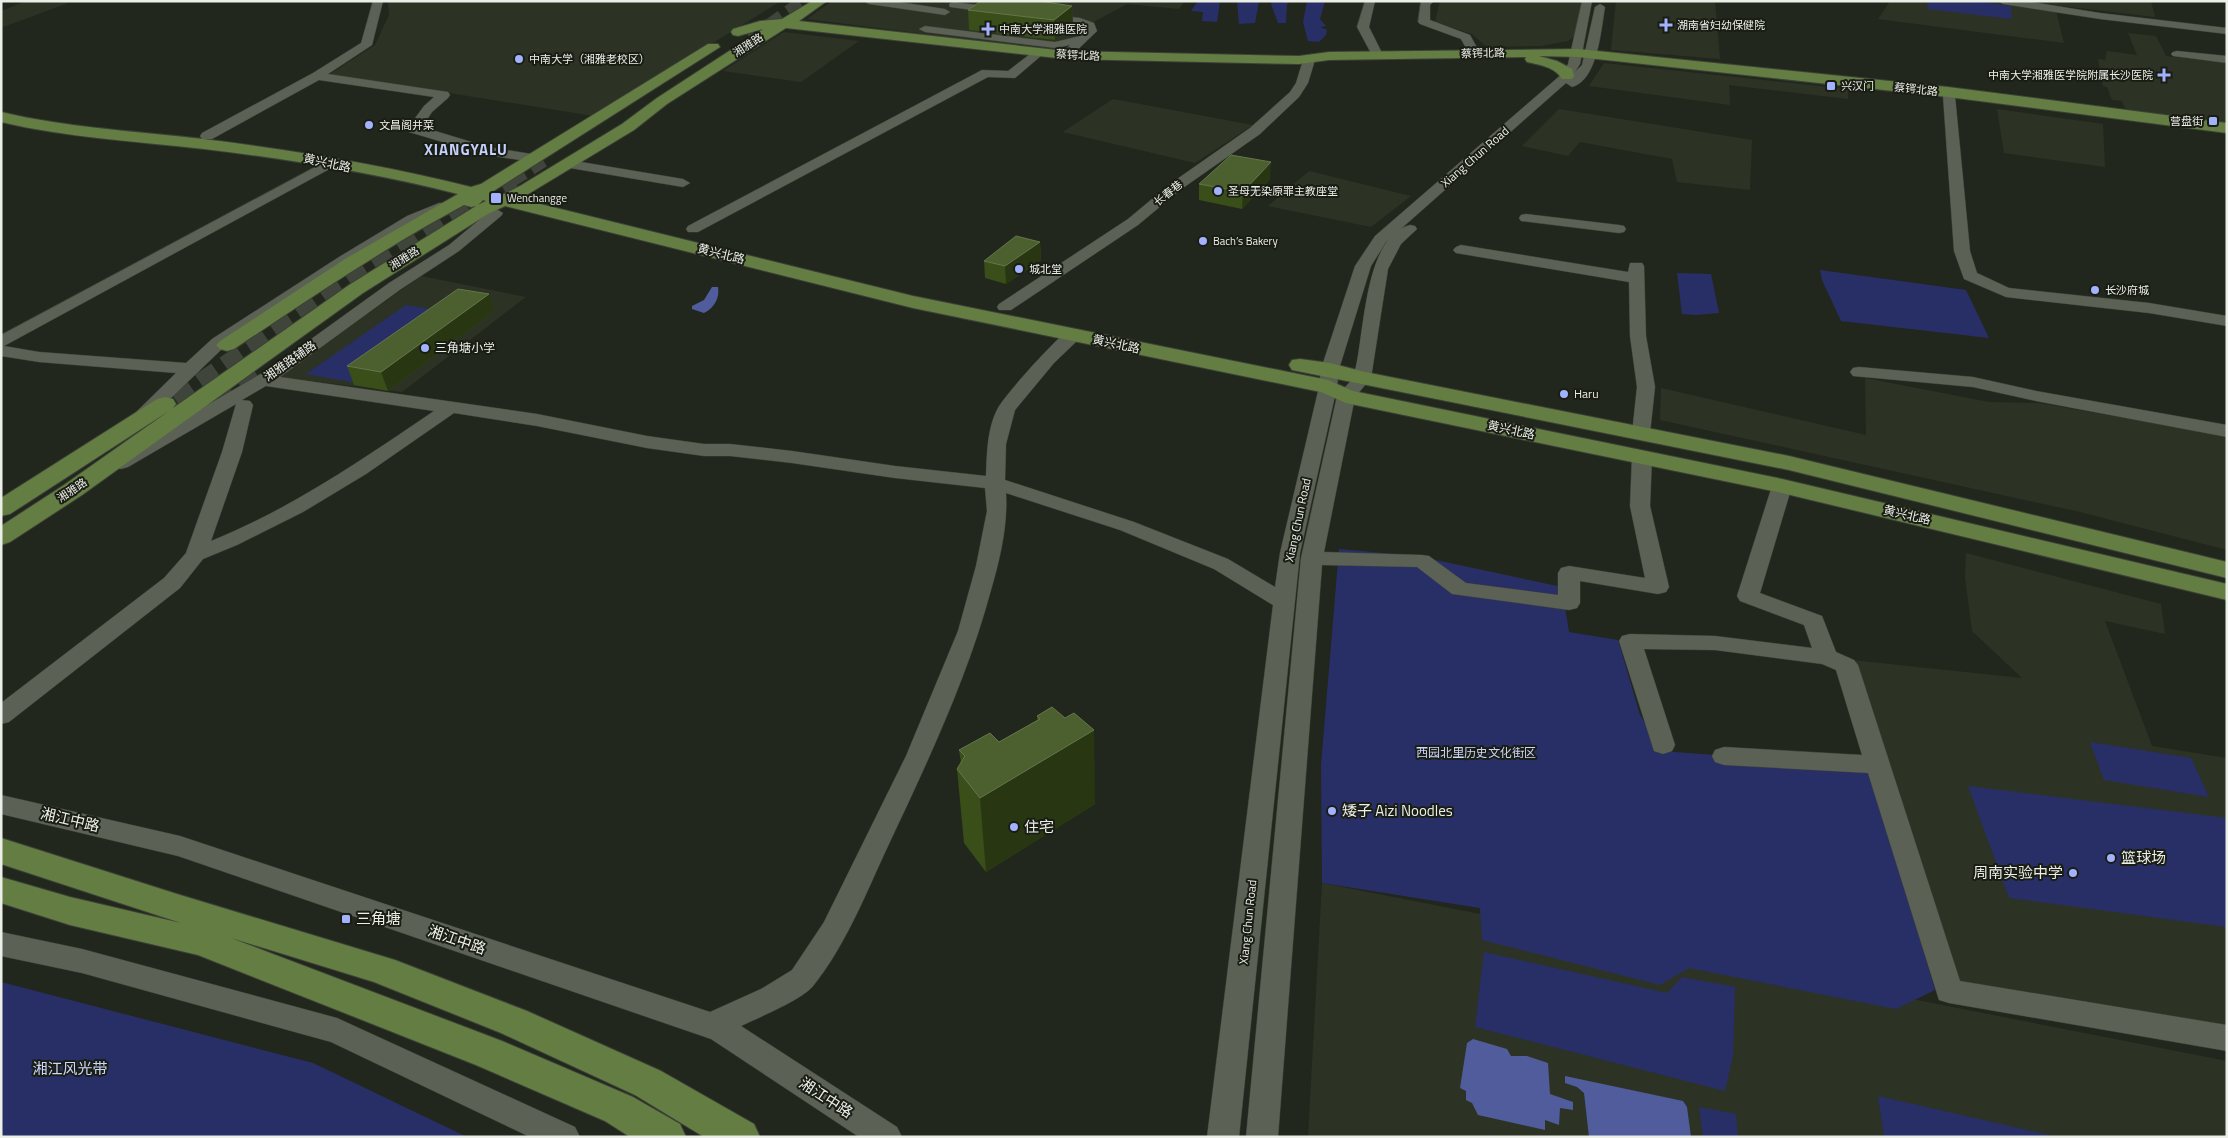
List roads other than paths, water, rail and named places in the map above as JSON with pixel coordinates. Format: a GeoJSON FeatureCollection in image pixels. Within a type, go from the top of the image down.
{"type":"FeatureCollection","features":[{"type":"Feature","properties":{"kind":"main road","name":"湘雅路"},"geometry":{"type":"LineString","coordinates":[[538,159],[738,32],[778,19],[821,1]]}},
{"type":"Feature","properties":{"kind":"main road","name":"湘雅路"},"geometry":{"type":"LineString","coordinates":[[1,537],[73,490],[356,289],[457,225],[509,201],[628,127],[799,2]]}},
{"type":"Feature","properties":{"kind":"main road","name":"湘雅路"},"geometry":{"type":"LineString","coordinates":[[1,509],[194,386],[371,265],[465,208],[482,190],[538,159],[757,25],[778,19]]}},
{"type":"Feature","properties":{"kind":"main road","name":"蔡锷北路"},"geometry":{"type":"LineString","coordinates":[[778,19],[910,39],[1066,55],[1309,60],[1586,55]]}},
{"type":"Feature","properties":{"kind":"main road"},"geometry":{"type":"LineString","coordinates":[[738,32],[757,25]]}},
{"type":"Feature","properties":{"kind":"main road"},"geometry":{"type":"LineString","coordinates":[[1539,52],[1569,45],[1580,35]]}},
{"type":"Feature","properties":{"kind":"main road","name":"蔡锷北路"},"geometry":{"type":"LineString","coordinates":[[1309,60],[1329,56],[1474,53],[1539,52],[1586,55],[1948,92],[2227,130]]}},
{"type":"Feature","properties":{"kind":"main road"},"geometry":{"type":"LineString","coordinates":[[1504,57],[1536,60],[1552,64],[1564,69],[1567,72],[1567,76]]}},
{"type":"Feature","properties":{"kind":"main road","name":"蔡锷北路"},"geometry":{"type":"LineString","coordinates":[[1619,58],[2227,130]]}},
{"type":"Feature","properties":{"kind":"main road","name":"黄兴北路"},"geometry":{"type":"LineString","coordinates":[[1,101],[38,113],[84,123],[207,136],[348,155],[482,190],[509,201],[914,302],[1073,335],[1335,384],[1362,378],[1789,463],[2227,570]]}},
{"type":"Feature","properties":{"kind":"main road","name":"黄兴北路"},"geometry":{"type":"LineString","coordinates":[[1,117],[42,128],[239,148],[330,163],[403,178],[482,190]]}},
{"type":"Feature","properties":{"kind":"main road"},"geometry":{"type":"LineString","coordinates":[[403,178],[416,184],[431,196],[433,203],[423,218]]}},
{"type":"Feature","properties":{"kind":"main road"},"geometry":{"type":"LineString","coordinates":[[227,345],[423,218],[482,190]]}},
{"type":"Feature","properties":{"kind":"main road"},"geometry":{"type":"LineString","coordinates":[[262,375],[353,304],[429,256],[509,201]]}},
{"type":"Feature","properties":{"kind":"main road","name":"黄兴北路"},"geometry":{"type":"LineString","coordinates":[[509,201],[693,229],[836,268],[1201,352],[1642,457],[1782,486],[2227,592]]}},
{"type":"Feature","properties":{"kind":"main road"},"geometry":{"type":"LineString","coordinates":[[429,256],[494,223],[517,217],[542,216],[591,221]]}},
{"type":"Feature","properties":{"kind":"main road"},"geometry":{"type":"LineString","coordinates":[[1,851],[391,974],[514,1022],[648,1083],[740,1137]]}},
{"type":"Feature","properties":{"kind":"main road"},"geometry":{"type":"LineString","coordinates":[[1,890],[70,911],[202,942],[489,1053],[619,1109],[666,1137]]}},
{"type":"Feature","properties":{"kind":"street"},"geometry":{"type":"LineString","coordinates":[[207,136],[317,76],[366,45],[378,1]]}},
{"type":"Feature","properties":{"kind":"street"},"geometry":{"type":"LineString","coordinates":[[869,1],[945,12]]}},
{"type":"Feature","properties":{"kind":"street"},"geometry":{"type":"LineString","coordinates":[[1370,1],[1363,27],[1376,55]]}},
{"type":"Feature","properties":{"kind":"street"},"geometry":{"type":"LineString","coordinates":[[1429,1],[1426,4],[1424,22],[1466,37],[1474,53]]}},
{"type":"Feature","properties":{"kind":"street","name":"Xiang Chun Road"},"geometry":{"type":"LineString","coordinates":[[1586,1],[1580,35],[1586,55]]}},
{"type":"Feature","properties":{"kind":"street","name":"Xiang Chun Road"},"geometry":{"type":"LineString","coordinates":[[1335,384],[1362,378],[1380,269],[1395,242],[1554,105],[1586,55],[1601,1]]}},
{"type":"Feature","properties":{"kind":"street"},"geometry":{"type":"LineString","coordinates":[[2003,1],[2072,10],[2100,16],[2227,31]]}},
{"type":"Feature","properties":{"kind":"street"},"geometry":{"type":"LineString","coordinates":[[910,39],[958,3],[1012,13]]}},
{"type":"Feature","properties":{"kind":"street"},"geometry":{"type":"LineString","coordinates":[[1046,6],[1032,15],[1080,21],[1090,25],[1091,31],[1066,55]]}},
{"type":"Feature","properties":{"kind":"street"},"geometry":{"type":"LineString","coordinates":[[924,29],[1054,45],[1084,38]]}},
{"type":"Feature","properties":{"kind":"street"},"geometry":{"type":"LineString","coordinates":[[693,229],[986,73],[1011,75],[1038,53]]}},
{"type":"Feature","properties":{"kind":"street"},"geometry":{"type":"LineString","coordinates":[[2177,54],[2227,60]]}},
{"type":"Feature","properties":{"kind":"street","name":"Xiang Chun Road"},"geometry":{"type":"LineString","coordinates":[[1224,1137],[1290,553],[1335,384],[1363,266],[1380,239],[1567,76],[1586,55]]}},
{"type":"Feature","properties":{"kind":"street","name":"长春巷"},"geometry":{"type":"LineString","coordinates":[[1005,307],[1132,222],[1175,187],[1255,131],[1295,94],[1302,83],[1309,60]]}},
{"type":"Feature","properties":{"kind":"street"},"geometry":{"type":"LineString","coordinates":[[317,76],[444,95],[428,109],[414,129],[486,151],[538,159]]}},
{"type":"Feature","properties":{"kind":"street"},"geometry":{"type":"LineString","coordinates":[[1949,96],[1962,251],[1970,276],[2006,292],[2121,305],[2227,321]]}},
{"type":"Feature","properties":{"kind":"street"},"geometry":{"type":"LineString","coordinates":[[1,342],[330,163]]}},
{"type":"Feature","properties":{"kind":"street"},"geometry":{"type":"LineString","coordinates":[[569,164],[683,183]]}},
{"type":"Feature","properties":{"kind":"street","name":"湘雅路辅路"},"geometry":{"type":"LineString","coordinates":[[73,490],[262,375],[468,236],[509,201]]}},
{"type":"Feature","properties":{"kind":"street"},"geometry":{"type":"LineString","coordinates":[[132,424],[218,343],[301,287],[412,219],[423,218]]}},
{"type":"Feature","properties":{"kind":"street"},"geometry":{"type":"LineString","coordinates":[[1526,218],[1618,229]]}},
{"type":"Feature","properties":{"kind":"street"},"geometry":{"type":"LineString","coordinates":[[1461,250],[1636,272],[1638,336],[1646,387],[1641,434]]}},
{"type":"Feature","properties":{"kind":"street"},"geometry":{"type":"LineString","coordinates":[[710,1026],[770,998],[802,979],[836,929],[918,756],[969,631],[987,566],[997,511],[995,483],[996,444],[1006,409],[1048,359],[1073,335]]}},
{"type":"Feature","properties":{"kind":"street"},"geometry":{"type":"LineString","coordinates":[[1,351],[39,357],[190,369]]}},
{"type":"Feature","properties":{"kind":"street"},"geometry":{"type":"LineString","coordinates":[[1859,372],[1973,382],[2036,396],[2227,431]]}},
{"type":"Feature","properties":{"kind":"street"},"geometry":{"type":"LineString","coordinates":[[262,375],[450,408],[545,422],[655,444],[792,457],[895,472],[995,483],[1127,526],[1212,561],[1284,602]]}},
{"type":"Feature","properties":{"kind":"street","name":"Xiang Chun Road"},"geometry":{"type":"LineString","coordinates":[[1262,1137],[1312,558],[1335,384]]}},
{"type":"Feature","properties":{"kind":"street"},"geometry":{"type":"LineString","coordinates":[[1,716],[172,583],[196,554],[232,452],[244,405]]}},
{"type":"Feature","properties":{"kind":"street"},"geometry":{"type":"LineString","coordinates":[[196,554],[232,541],[303,503],[450,408]]}},
{"type":"Feature","properties":{"kind":"street"},"geometry":{"type":"LineString","coordinates":[[1312,558],[1422,561],[1460,589],[1568,602],[1568,573],[1658,587],[1640,506],[1642,457]]}},
{"type":"Feature","properties":{"kind":"street"},"geometry":{"type":"LineString","coordinates":[[1782,486],[1748,596],[1814,621],[1826,658]]}},
{"type":"Feature","properties":{"kind":"street"},"geometry":{"type":"LineString","coordinates":[[1663,745],[1630,641],[1715,644],[1826,658],[1846,665],[1949,991],[2227,1038]]}},
{"type":"Feature","properties":{"kind":"street"},"geometry":{"type":"LineString","coordinates":[[1724,756],[1878,764]]}},
{"type":"Feature","properties":{"kind":"street","name":"湘江中路"},"geometry":{"type":"LineString","coordinates":[[1,804],[180,846],[721,1029],[886,1137]]}},
{"type":"Feature","properties":{"kind":"street"},"geometry":{"type":"LineString","coordinates":[[1,944],[82,962],[337,1031],[564,1137]]}},
{"type":"Feature","properties":{"kind":"tunnel"},"geometry":{"type":"LineString","coordinates":[[751,39],[801,4]]}},
{"type":"Feature","properties":{"kind":"tunnel"},"geometry":{"type":"LineString","coordinates":[[511,180],[543,160]]}},
{"type":"Feature","properties":{"kind":"tunnel"},"geometry":{"type":"LineString","coordinates":[[151,417],[340,287],[513,179]]}},
{"type":"Feature","properties":{"kind":"tunnel"},"geometry":{"type":"LineString","coordinates":[[189,417],[262,369]]}},
{"type":"Feature","properties":{"kind":"tunnel"},"geometry":{"type":"LineString","coordinates":[[145,421],[153,415]]}},
{"type":"Feature","properties":{"kind":"tunnel"},"geometry":{"type":"LineString","coordinates":[[184,420],[191,415]]}},
{"type":"Feature","properties":{"kind":"place","name":"湖南省妇幼保健院"},"geometry":{"type":"Point","coordinates":[1666,25]}},
{"type":"Feature","properties":{"kind":"place","name":"中南大学湘雅医院"},"geometry":{"type":"Point","coordinates":[988,29]}},
{"type":"Feature","properties":{"kind":"place","name":"中南大学（湘雅老校区）"},"geometry":{"type":"Point","coordinates":[519,59]}},
{"type":"Feature","properties":{"kind":"place","name":"中南大学湘雅医学院附属长沙医院"},"geometry":{"type":"Point","coordinates":[2164,75]}},
{"type":"Feature","properties":{"kind":"place","name":"兴汉门"},"geometry":{"type":"Point","coordinates":[1831,86]}},
{"type":"Feature","properties":{"kind":"place","name":"营盘街"},"geometry":{"type":"Point","coordinates":[2213,121]}},
{"type":"Feature","properties":{"kind":"place","name":"文昌阁井菜"},"geometry":{"type":"Point","coordinates":[369,125]}},
{"type":"Feature","properties":{"kind":"place","name":"圣母无染原罪主教座堂"},"geometry":{"type":"Point","coordinates":[1218,191]}},
{"type":"Feature","properties":{"kind":"place","name":"Wenchangge"},"geometry":{"type":"Point","coordinates":[496,198]}},
{"type":"Feature","properties":{"kind":"place","name":"Bach’s Bakery"},"geometry":{"type":"Point","coordinates":[1203,241]}},
{"type":"Feature","properties":{"kind":"place","name":"城北堂"},"geometry":{"type":"Point","coordinates":[1019,269]}},
{"type":"Feature","properties":{"kind":"place","name":"长沙府城"},"geometry":{"type":"Point","coordinates":[2095,290]}},
{"type":"Feature","properties":{"kind":"place","name":"三角塘小学"},"geometry":{"type":"Point","coordinates":[425,348]}},
{"type":"Feature","properties":{"kind":"place","name":"Haru"},"geometry":{"type":"Point","coordinates":[1564,394]}},
{"type":"Feature","properties":{"kind":"place","name":"矮子 Aizi Noodles"},"geometry":{"type":"Point","coordinates":[1332,811]}},
{"type":"Feature","properties":{"kind":"place","name":"住宅"},"geometry":{"type":"Point","coordinates":[1014,827]}},
{"type":"Feature","properties":{"kind":"place","name":"篮球场"},"geometry":{"type":"Point","coordinates":[2111,858]}},
{"type":"Feature","properties":{"kind":"place","name":"周南实验中学"},"geometry":{"type":"Point","coordinates":[2073,873]}},
{"type":"Feature","properties":{"kind":"place","name":"三角塘"},"geometry":{"type":"Point","coordinates":[346,919]}},
{"type":"Feature","properties":{"kind":"district","name":"XIANGYALU"},"geometry":{"type":"Point","coordinates":[466,150]}},
{"type":"Feature","properties":{"kind":"park label","name":"西园北里历史文化街区"},"geometry":{"type":"Point","coordinates":[1476,753]}},
{"type":"Feature","properties":{"kind":"park label","name":"湘江风光带"},"geometry":{"type":"Point","coordinates":[70,1069]}}]}
